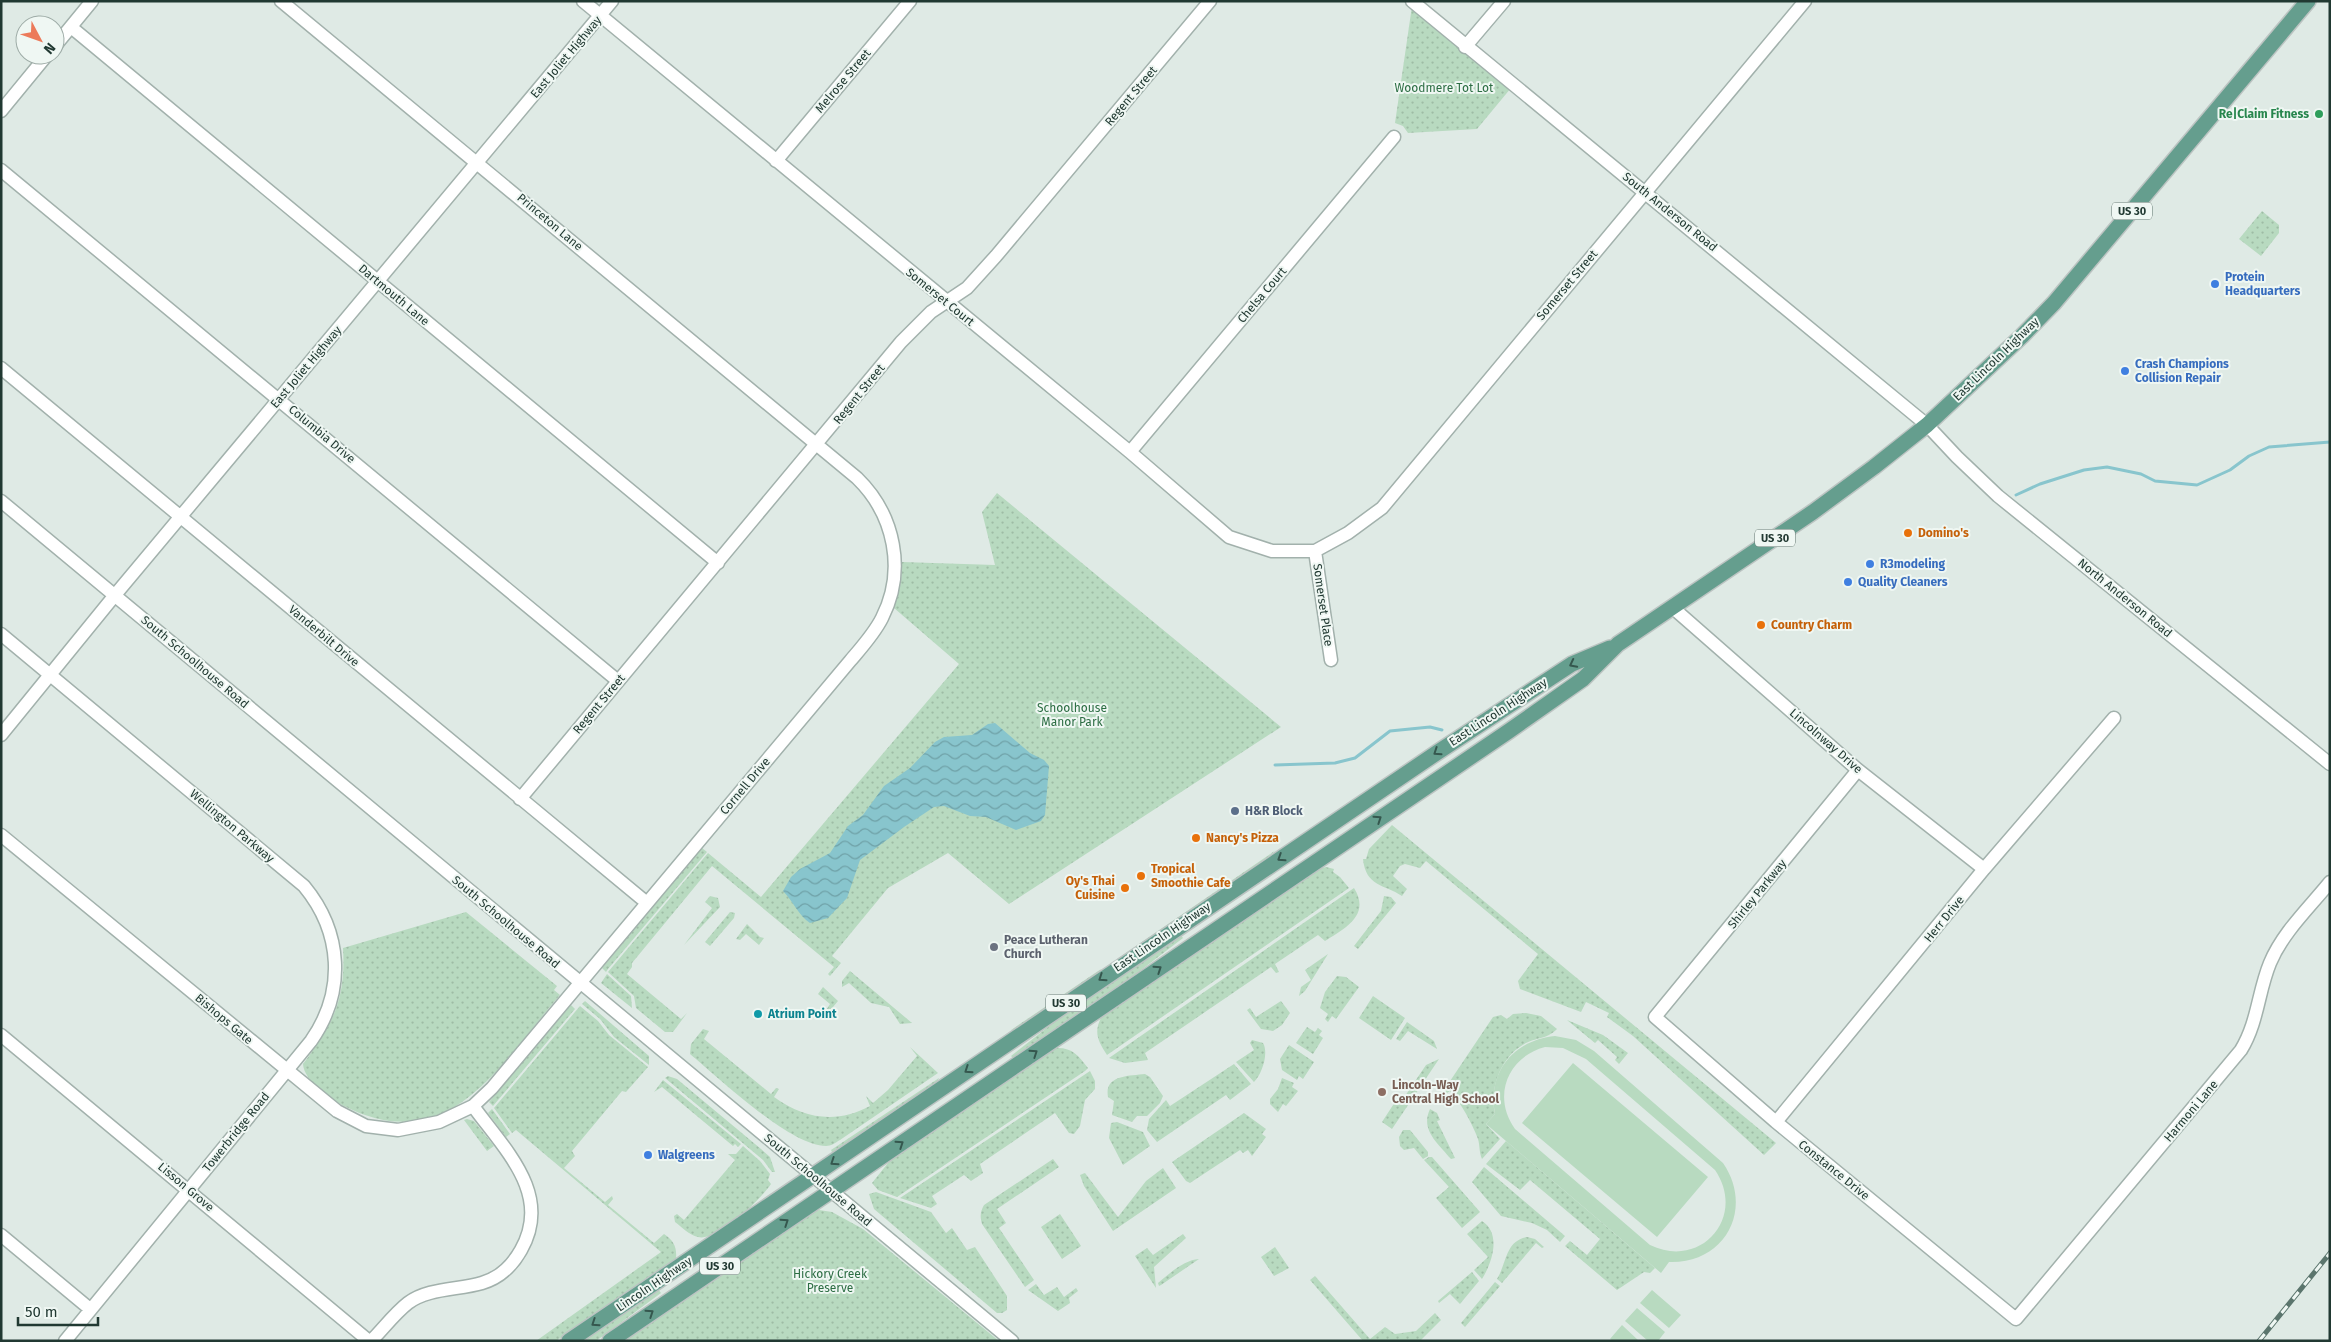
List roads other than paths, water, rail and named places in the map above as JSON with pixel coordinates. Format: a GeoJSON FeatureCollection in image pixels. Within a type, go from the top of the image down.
{"type":"FeatureCollection","features":[{"type":"Feature","properties":{"kind":"main road","name":"East Lincoln Highway"},"geometry":{"type":"LineString","coordinates":[[830,1191],[1509,731],[1582,679],[1618,644],[1813,512],[1927,425],[2054,304],[2308,1]]}},
{"type":"Feature","properties":{"kind":"main road","name":"East Lincoln Highway"},"geometry":{"type":"LineString","coordinates":[[813,1176],[1470,730],[1572,664],[1618,644]]}},
{"type":"Feature","properties":{"kind":"main road","name":"Lincoln Highway"},"geometry":{"type":"LineString","coordinates":[[569,1341],[813,1176]]}},
{"type":"Feature","properties":{"kind":"main road","name":"Lincoln Highway"},"geometry":{"type":"LineString","coordinates":[[610,1341],[830,1191]]}},
{"type":"Feature","properties":{"kind":"street"},"geometry":{"type":"LineString","coordinates":[[65,33],[92,1]]}},
{"type":"Feature","properties":{"kind":"street","name":"Princeton Lane"},"geometry":{"type":"LineString","coordinates":[[281,1],[818,444]]}},
{"type":"Feature","properties":{"kind":"street","name":"Somerset Court"},"geometry":{"type":"LineString","coordinates":[[583,1],[945,302],[1130,452],[1229,537],[1272,551],[1315,551]]}},
{"type":"Feature","properties":{"kind":"street","name":"East Joliet Highway"},"geometry":{"type":"LineString","coordinates":[[1,734],[612,1]]}},
{"type":"Feature","properties":{"kind":"street","name":"Melrose Street"},"geometry":{"type":"LineString","coordinates":[[776,161],[910,1]]}},
{"type":"Feature","properties":{"kind":"street","name":"Regent Street"},"geometry":{"type":"LineString","coordinates":[[520,799],[818,444],[901,342],[931,312],[967,288],[996,256],[1210,1]]}},
{"type":"Feature","properties":{"kind":"street","name":"South Anderson Road"},"geometry":{"type":"LineString","coordinates":[[1412,1],[1465,47],[1646,192],[1927,425]]}},
{"type":"Feature","properties":{"kind":"street"},"geometry":{"type":"LineString","coordinates":[[1465,47],[1504,1]]}},
{"type":"Feature","properties":{"kind":"street","name":"Somerset Street"},"geometry":{"type":"LineString","coordinates":[[1315,551],[1348,533],[1382,508],[1805,1]]}},
{"type":"Feature","properties":{"kind":"street","name":"Dartmouth Lane"},"geometry":{"type":"LineString","coordinates":[[70,27],[718,563]]}},
{"type":"Feature","properties":{"kind":"street"},"geometry":{"type":"LineString","coordinates":[[1,111],[39,65]]}},
{"type":"Feature","properties":{"kind":"street","name":"Chelsa Court"},"geometry":{"type":"LineString","coordinates":[[1130,452],[1394,137]]}},
{"type":"Feature","properties":{"kind":"street","name":"Columbia Drive"},"geometry":{"type":"LineString","coordinates":[[1,170],[618,681]]}},
{"type":"Feature","properties":{"kind":"street","name":"Vanderbilt Drive"},"geometry":{"type":"LineString","coordinates":[[1,368],[647,903]]}},
{"type":"Feature","properties":{"kind":"street","name":"North Anderson Road"},"geometry":{"type":"LineString","coordinates":[[1927,425],[1998,496],[2330,764]]}},
{"type":"Feature","properties":{"kind":"street","name":"Cornell Drive"},"geometry":{"type":"LineString","coordinates":[[473,1106],[492,1088],[580,983],[870,636],[881,619],[893,587],[894,556],[892,538],[882,510],[867,487],[818,444]]}},
{"type":"Feature","properties":{"kind":"street","name":"South Schoolhouse Road"},"geometry":{"type":"LineString","coordinates":[[1,501],[1012,1341]]}},
{"type":"Feature","properties":{"kind":"street","name":"Somerset Place"},"geometry":{"type":"LineString","coordinates":[[1315,551],[1330,660]]}},
{"type":"Feature","properties":{"kind":"street","name":"Lincolnway Drive"},"geometry":{"type":"LineString","coordinates":[[1672,607],[1858,770],[1984,869]]}},
{"type":"Feature","properties":{"kind":"street","name":"Wellington Parkway"},"geometry":{"type":"LineString","coordinates":[[1,634],[294,876],[314,898],[331,935],[336,963],[332,996],[318,1030],[287,1071]]}},
{"type":"Feature","properties":{"kind":"street","name":"Herr Drive"},"geometry":{"type":"LineString","coordinates":[[1776,1122],[1984,869],[2114,718]]}},
{"type":"Feature","properties":{"kind":"street","name":"Shirley Parkway"},"geometry":{"type":"LineString","coordinates":[[1655,1018],[1858,770]]}},
{"type":"Feature","properties":{"kind":"street","name":"Bishops Gate"},"geometry":{"type":"LineString","coordinates":[[1,835],[337,1111],[366,1126],[398,1130],[439,1122],[473,1106]]}},
{"type":"Feature","properties":{"kind":"street","name":"Harmoni Lane"},"geometry":{"type":"LineString","coordinates":[[2016,1319],[2241,1050],[2254,1024],[2264,980],[2276,949],[2330,882]]}},
{"type":"Feature","properties":{"kind":"street","name":"Constance Drive"},"geometry":{"type":"LineString","coordinates":[[1655,1018],[1776,1122],[2016,1319]]}},
{"type":"Feature","properties":{"kind":"street","name":"Lisson Grove"},"geometry":{"type":"LineString","coordinates":[[1,1035],[370,1341]]}},
{"type":"Feature","properties":{"kind":"street","name":"Towerbridge Road"},"geometry":{"type":"LineString","coordinates":[[64,1341],[287,1071]]}},
{"type":"Feature","properties":{"kind":"street"},"geometry":{"type":"LineString","coordinates":[[370,1341],[409,1302],[426,1294],[482,1283],[502,1274],[518,1256],[529,1236],[533,1213],[530,1192],[520,1171],[473,1106]]}},
{"type":"Feature","properties":{"kind":"street"},"geometry":{"type":"LineString","coordinates":[[1,1235],[90,1309]]}},
{"type":"Feature","properties":{"kind":"water"},"geometry":{"type":"Polygon","coordinates":[[[995,723],[1030,753],[1044,760],[1049,766],[1045,815],[1041,821],[1016,830],[986,817],[970,816],[944,806],[934,807],[860,860],[847,898],[828,918],[810,923],[806,920],[783,891],[791,877],[800,869],[830,853],[848,826],[863,815],[884,786],[910,768],[935,742],[944,737],[972,735],[988,724],[995,723]]]}},
{"type":"Feature","properties":{"kind":"waterway"},"geometry":{"type":"LineString","coordinates":[[2016,495],[2040,484],[2084,470],[2107,467],[2141,474],[2155,481],[2197,485],[2230,470],[2249,456],[2269,447],[2330,442]]}},
{"type":"Feature","properties":{"kind":"waterway"},"geometry":{"type":"LineString","coordinates":[[1275,765],[1335,763],[1355,758],[1390,731],[1430,727],[1442,730]]}},
{"type":"Feature","properties":{"kind":"railway"},"geometry":{"type":"LineString","coordinates":[[2259,1341],[2330,1253]]}},
{"type":"Feature","properties":{"kind":"place","name":"Re|Claim Fitness"},"geometry":{"type":"Point","coordinates":[2319,114]}},
{"type":"Feature","properties":{"kind":"place","name":"Protein Headquarters"},"geometry":{"type":"Point","coordinates":[2215,284]}},
{"type":"Feature","properties":{"kind":"place","name":"Crash Champions Collision Repair"},"geometry":{"type":"Point","coordinates":[2125,371]}},
{"type":"Feature","properties":{"kind":"place","name":"Domino's"},"geometry":{"type":"Point","coordinates":[1908,533]}},
{"type":"Feature","properties":{"kind":"place","name":"R3modeling"},"geometry":{"type":"Point","coordinates":[1870,564]}},
{"type":"Feature","properties":{"kind":"place","name":"Quality Cleaners"},"geometry":{"type":"Point","coordinates":[1848,582]}},
{"type":"Feature","properties":{"kind":"place","name":"Country Charm"},"geometry":{"type":"Point","coordinates":[1761,625]}},
{"type":"Feature","properties":{"kind":"place","name":"H&R Block"},"geometry":{"type":"Point","coordinates":[1235,811]}},
{"type":"Feature","properties":{"kind":"place","name":"Nancy's Pizza"},"geometry":{"type":"Point","coordinates":[1196,838]}},
{"type":"Feature","properties":{"kind":"place","name":"Tropical Smoothie Cafe"},"geometry":{"type":"Point","coordinates":[1141,876]}},
{"type":"Feature","properties":{"kind":"place","name":"Oy's Thai Cuisine"},"geometry":{"type":"Point","coordinates":[1125,888]}},
{"type":"Feature","properties":{"kind":"place","name":"Peace Lutheran Church"},"geometry":{"type":"Point","coordinates":[994,947]}},
{"type":"Feature","properties":{"kind":"place","name":"Atrium Point"},"geometry":{"type":"Point","coordinates":[758,1014]}},
{"type":"Feature","properties":{"kind":"place","name":"Lincoln-Way Central High School"},"geometry":{"type":"Point","coordinates":[1382,1092]}},
{"type":"Feature","properties":{"kind":"place","name":"Walgreens"},"geometry":{"type":"Point","coordinates":[648,1155]}},
{"type":"Feature","properties":{"kind":"park label","name":"Woodmere Tot Lot"},"geometry":{"type":"Point","coordinates":[1444,88]}},
{"type":"Feature","properties":{"kind":"park label","name":"Schoolhouse Manor Park"},"geometry":{"type":"Point","coordinates":[1072,715]}},
{"type":"Feature","properties":{"kind":"park label","name":"Hickory Creek Preserve"},"geometry":{"type":"Point","coordinates":[830,1281]}}]}
